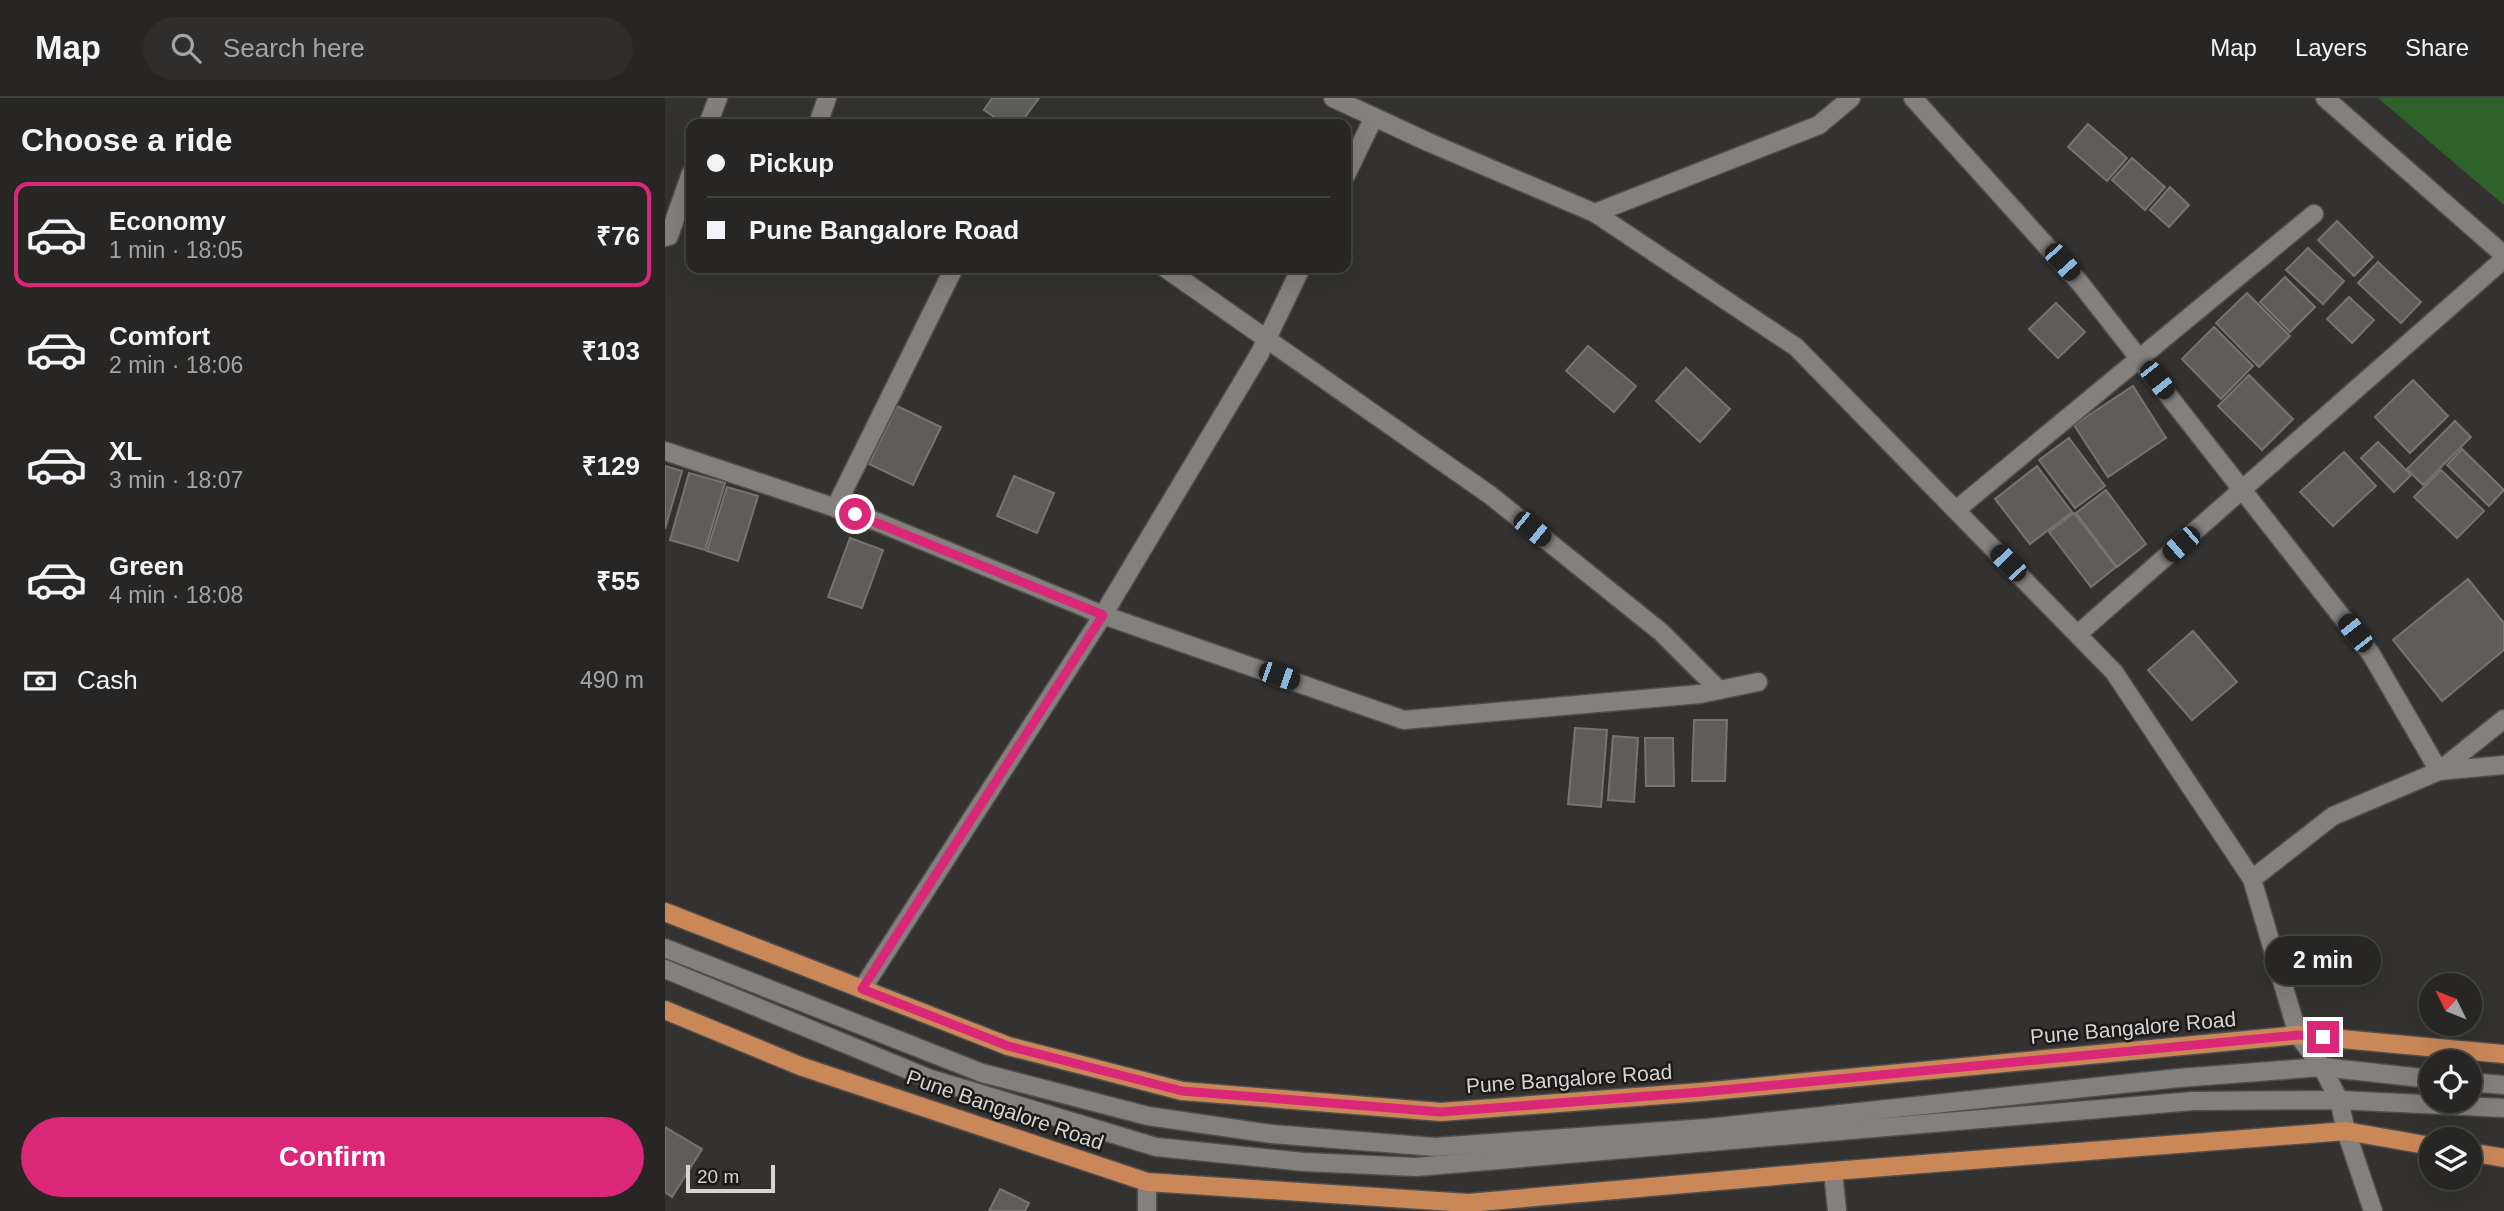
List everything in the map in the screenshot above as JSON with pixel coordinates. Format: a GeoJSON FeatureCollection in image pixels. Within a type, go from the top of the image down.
{"type":"FeatureCollection","features":[{"type":"Feature","properties":{"kind":"main road","name":"Pune Bangalore Road"},"geometry":{"type":"LineString","coordinates":[[665,912],[1008,1046],[1182,1091],[1441,1112],[1715,1091],[2298,1035],[2504,1054]]}},
{"type":"Feature","properties":{"kind":"main road","name":"Pune Bangalore Road"},"geometry":{"type":"LineString","coordinates":[[665,1010],[800,1066],[1147,1182],[1468,1203],[2346,1131],[2419,1144]]}},
{"type":"Feature","properties":{"kind":"main road"},"geometry":{"type":"LineString","coordinates":[[2482,1154],[2504,1158]]}},
{"type":"Feature","properties":{"kind":"street"},"geometry":{"type":"LineString","coordinates":[[710,119],[717,98]]}},
{"type":"Feature","properties":{"kind":"street"},"geometry":{"type":"LineString","coordinates":[[819,119],[827,98]]}},
{"type":"Feature","properties":{"kind":"street"},"geometry":{"type":"LineString","coordinates":[[1333,98],[1595,213],[1796,347],[2114,671],[2252,878],[2298,1035],[2322,1067],[2339,1100],[2346,1131],[2373,1211]]}},
{"type":"Feature","properties":{"kind":"street"},"geometry":{"type":"LineString","coordinates":[[1595,213],[1819,125],[1851,98]]}},
{"type":"Feature","properties":{"kind":"street"},"geometry":{"type":"LineString","coordinates":[[1913,98],[2080,282],[2140,358],[2371,654],[2439,771]]}},
{"type":"Feature","properties":{"kind":"street"},"geometry":{"type":"LineString","coordinates":[[2078,634],[2504,257],[2325,98]]}},
{"type":"Feature","properties":{"kind":"street"},"geometry":{"type":"LineString","coordinates":[[1351,165],[1374,117]]}},
{"type":"Feature","properties":{"kind":"street"},"geometry":{"type":"LineString","coordinates":[[665,237],[669,236],[686,187]]}},
{"type":"Feature","properties":{"kind":"street"},"geometry":{"type":"LineString","coordinates":[[1956,510],[2313,214]]}},
{"type":"Feature","properties":{"kind":"street"},"geometry":{"type":"LineString","coordinates":[[835,508],[952,273]]}},
{"type":"Feature","properties":{"kind":"street"},"geometry":{"type":"LineString","coordinates":[[1172,273],[1490,495],[1661,632],[1719,690]]}},
{"type":"Feature","properties":{"kind":"street"},"geometry":{"type":"LineString","coordinates":[[862,989],[1103,615],[1267,339],[1299,273]]}},
{"type":"Feature","properties":{"kind":"street"},"geometry":{"type":"LineString","coordinates":[[665,451],[875,521],[1103,615],[1405,720],[1700,694],[1758,682]]}},
{"type":"Feature","properties":{"kind":"street"},"geometry":{"type":"LineString","coordinates":[[2252,878],[2333,816],[2439,771],[2504,719]]}},
{"type":"Feature","properties":{"kind":"street"},"geometry":{"type":"LineString","coordinates":[[2439,771],[2504,765]]}},
{"type":"Feature","properties":{"kind":"street"},"geometry":{"type":"LineString","coordinates":[[665,948],[982,1073],[1149,1116],[1272,1134],[1435,1147],[1707,1128],[2179,1078],[2322,1067],[2419,1078]]}},
{"type":"Feature","properties":{"kind":"street"},"geometry":{"type":"LineString","coordinates":[[665,970],[928,1078],[1156,1147],[1304,1161],[1416,1167],[2193,1101],[2339,1100],[2504,1108]]}},
{"type":"Feature","properties":{"kind":"street"},"geometry":{"type":"LineString","coordinates":[[2482,1083],[2504,1085]]}},
{"type":"Feature","properties":{"kind":"street"},"geometry":{"type":"LineString","coordinates":[[1833,1171],[1837,1211]]}},
{"type":"Feature","properties":{"kind":"street"},"geometry":{"type":"LineString","coordinates":[[1147,1182],[1147,1211]]}},
{"type":"Feature","properties":{"kind":"green space"},"geometry":{"type":"Polygon","coordinates":[[[2378,98],[2504,98],[2504,205],[2378,98]]]}},
{"type":"Feature","properties":{"kind":"building"},"geometry":{"type":"Polygon","coordinates":[[[992,98],[1039,98],[1024,119],[998,119],[984,110],[992,98]]]}},
{"type":"Feature","properties":{"kind":"building"},"geometry":{"type":"Polygon","coordinates":[[[2088,124],[2127,158],[2107,181],[2068,147],[2088,124]]]}},
{"type":"Feature","properties":{"kind":"building"},"geometry":{"type":"Polygon","coordinates":[[[2132,158],[2165,187],[2145,210],[2112,180],[2132,158]]]}},
{"type":"Feature","properties":{"kind":"building"},"geometry":{"type":"Polygon","coordinates":[[[2170,187],[2189,205],[2169,227],[2150,210],[2170,187]]]}},
{"type":"Feature","properties":{"kind":"building"},"geometry":{"type":"Polygon","coordinates":[[[2337,221],[2373,257],[2354,276],[2318,240],[2337,221]]]}},
{"type":"Feature","properties":{"kind":"building"},"geometry":{"type":"Polygon","coordinates":[[[2308,248],[2344,281],[2323,304],[2286,270],[2308,248]]]}},
{"type":"Feature","properties":{"kind":"building"},"geometry":{"type":"Polygon","coordinates":[[[2378,262],[2421,302],[2401,323],[2358,283],[2378,262]]]}},
{"type":"Feature","properties":{"kind":"building"},"geometry":{"type":"Polygon","coordinates":[[[2285,277],[2315,307],[2290,332],[2260,302],[2285,277]]]}},
{"type":"Feature","properties":{"kind":"building"},"geometry":{"type":"Polygon","coordinates":[[[2247,293],[2290,336],[2259,367],[2216,323],[2247,293]]]}},
{"type":"Feature","properties":{"kind":"building"},"geometry":{"type":"Polygon","coordinates":[[[2349,297],[2374,320],[2352,343],[2327,319],[2349,297]]]}},
{"type":"Feature","properties":{"kind":"building"},"geometry":{"type":"Polygon","coordinates":[[[2056,303],[2085,332],[2058,358],[2029,329],[2056,303]]]}},
{"type":"Feature","properties":{"kind":"building"},"geometry":{"type":"Polygon","coordinates":[[[2214,327],[2253,366],[2221,399],[2182,359],[2214,327]]]}},
{"type":"Feature","properties":{"kind":"building"},"geometry":{"type":"Polygon","coordinates":[[[1588,346],[1636,386],[1614,412],[1566,371],[1588,346]]]}},
{"type":"Feature","properties":{"kind":"building"},"geometry":{"type":"Polygon","coordinates":[[[1686,368],[1730,409],[1700,442],[1656,401],[1686,368]]]}},
{"type":"Feature","properties":{"kind":"building"},"geometry":{"type":"Polygon","coordinates":[[[2249,375],[2293,419],[2262,450],[2218,406],[2249,375]]]}},
{"type":"Feature","properties":{"kind":"building"},"geometry":{"type":"Polygon","coordinates":[[[2413,380],[2448,416],[2410,453],[2375,417],[2413,380]]]}},
{"type":"Feature","properties":{"kind":"building"},"geometry":{"type":"Polygon","coordinates":[[[2133,386],[2166,438],[2108,477],[2074,425],[2133,386]]]}},
{"type":"Feature","properties":{"kind":"building"},"geometry":{"type":"Polygon","coordinates":[[[897,406],[941,427],[913,485],[869,464],[897,406]]]}},
{"type":"Feature","properties":{"kind":"building"},"geometry":{"type":"Polygon","coordinates":[[[2455,421],[2471,437],[2423,485],[2407,469],[2455,421]]]}},
{"type":"Feature","properties":{"kind":"building"},"geometry":{"type":"Polygon","coordinates":[[[2069,438],[2105,486],[2075,508],[2039,460],[2069,438]]]}},
{"type":"Feature","properties":{"kind":"building"},"geometry":{"type":"Polygon","coordinates":[[[2378,442],[2411,475],[2394,492],[2361,458],[2378,442]]]}},
{"type":"Feature","properties":{"kind":"building"},"geometry":{"type":"Polygon","coordinates":[[[2462,449],[2504,490],[2489,506],[2447,465],[2462,449]]]}},
{"type":"Feature","properties":{"kind":"building"},"geometry":{"type":"Polygon","coordinates":[[[2344,452],[2376,486],[2333,526],[2300,492],[2344,452]]]}},
{"type":"Feature","properties":{"kind":"building"},"geometry":{"type":"Polygon","coordinates":[[[665,466],[682,471],[665,529],[665,466]]]}},
{"type":"Feature","properties":{"kind":"building"},"geometry":{"type":"Polygon","coordinates":[[[2037,466],[2072,512],[2030,544],[1995,499],[2037,466]]]}},
{"type":"Feature","properties":{"kind":"building"},"geometry":{"type":"Polygon","coordinates":[[[2441,470],[2484,511],[2457,538],[2414,497],[2441,470]]]}},
{"type":"Feature","properties":{"kind":"building"},"geometry":{"type":"Polygon","coordinates":[[[689,473],[725,483],[705,550],[670,540],[689,473]]]}},
{"type":"Feature","properties":{"kind":"building"},"geometry":{"type":"Polygon","coordinates":[[[1014,476],[1054,493],[1037,533],[997,516],[1014,476]]]}},
{"type":"Feature","properties":{"kind":"building"},"geometry":{"type":"Polygon","coordinates":[[[727,487],[758,496],[738,561],[707,551],[727,487]]]}},
{"type":"Feature","properties":{"kind":"building"},"geometry":{"type":"Polygon","coordinates":[[[2106,490],[2146,544],[2117,567],[2076,513],[2106,490]]]}},
{"type":"Feature","properties":{"kind":"building"},"geometry":{"type":"Polygon","coordinates":[[[2074,513],[2116,567],[2091,587],[2049,532],[2074,513]]]}},
{"type":"Feature","properties":{"kind":"building"},"geometry":{"type":"Polygon","coordinates":[[[850,538],[883,550],[862,608],[828,597],[850,538]]]}},
{"type":"Feature","properties":{"kind":"building"},"geometry":{"type":"Polygon","coordinates":[[[2468,579],[2504,623],[2504,650],[2442,701],[2393,640],[2468,579]]]}},
{"type":"Feature","properties":{"kind":"building"},"geometry":{"type":"Polygon","coordinates":[[[2193,631],[2237,682],[2192,720],[2148,670],[2193,631]]]}},
{"type":"Feature","properties":{"kind":"building"},"geometry":{"type":"Polygon","coordinates":[[[1694,720],[1727,720],[1725,781],[1692,781],[1694,720]]]}},
{"type":"Feature","properties":{"kind":"building"},"geometry":{"type":"Polygon","coordinates":[[[1575,728],[1607,730],[1601,807],[1568,804],[1575,728]]]}},
{"type":"Feature","properties":{"kind":"building"},"geometry":{"type":"Polygon","coordinates":[[[1613,736],[1638,738],[1634,802],[1608,800],[1613,736]]]}},
{"type":"Feature","properties":{"kind":"building"},"geometry":{"type":"Polygon","coordinates":[[[1645,738],[1673,738],[1674,786],[1646,786],[1645,738]]]}},
{"type":"Feature","properties":{"kind":"building"},"geometry":{"type":"Polygon","coordinates":[[[665,1127],[702,1149],[672,1197],[665,1192],[665,1127]]]}},
{"type":"Feature","properties":{"kind":"building"},"geometry":{"type":"Polygon","coordinates":[[[1000,1189],[1029,1203],[1025,1211],[989,1211],[1000,1189]]]}},
{"type":"Feature","properties":{"kind":"route"},"geometry":{"type":"LineString","coordinates":[[855,514],[1103,615],[862,989],[1008,1046],[1182,1091],[1441,1112],[1701,1092],[2298,1035],[2323,1037]]}}]}
